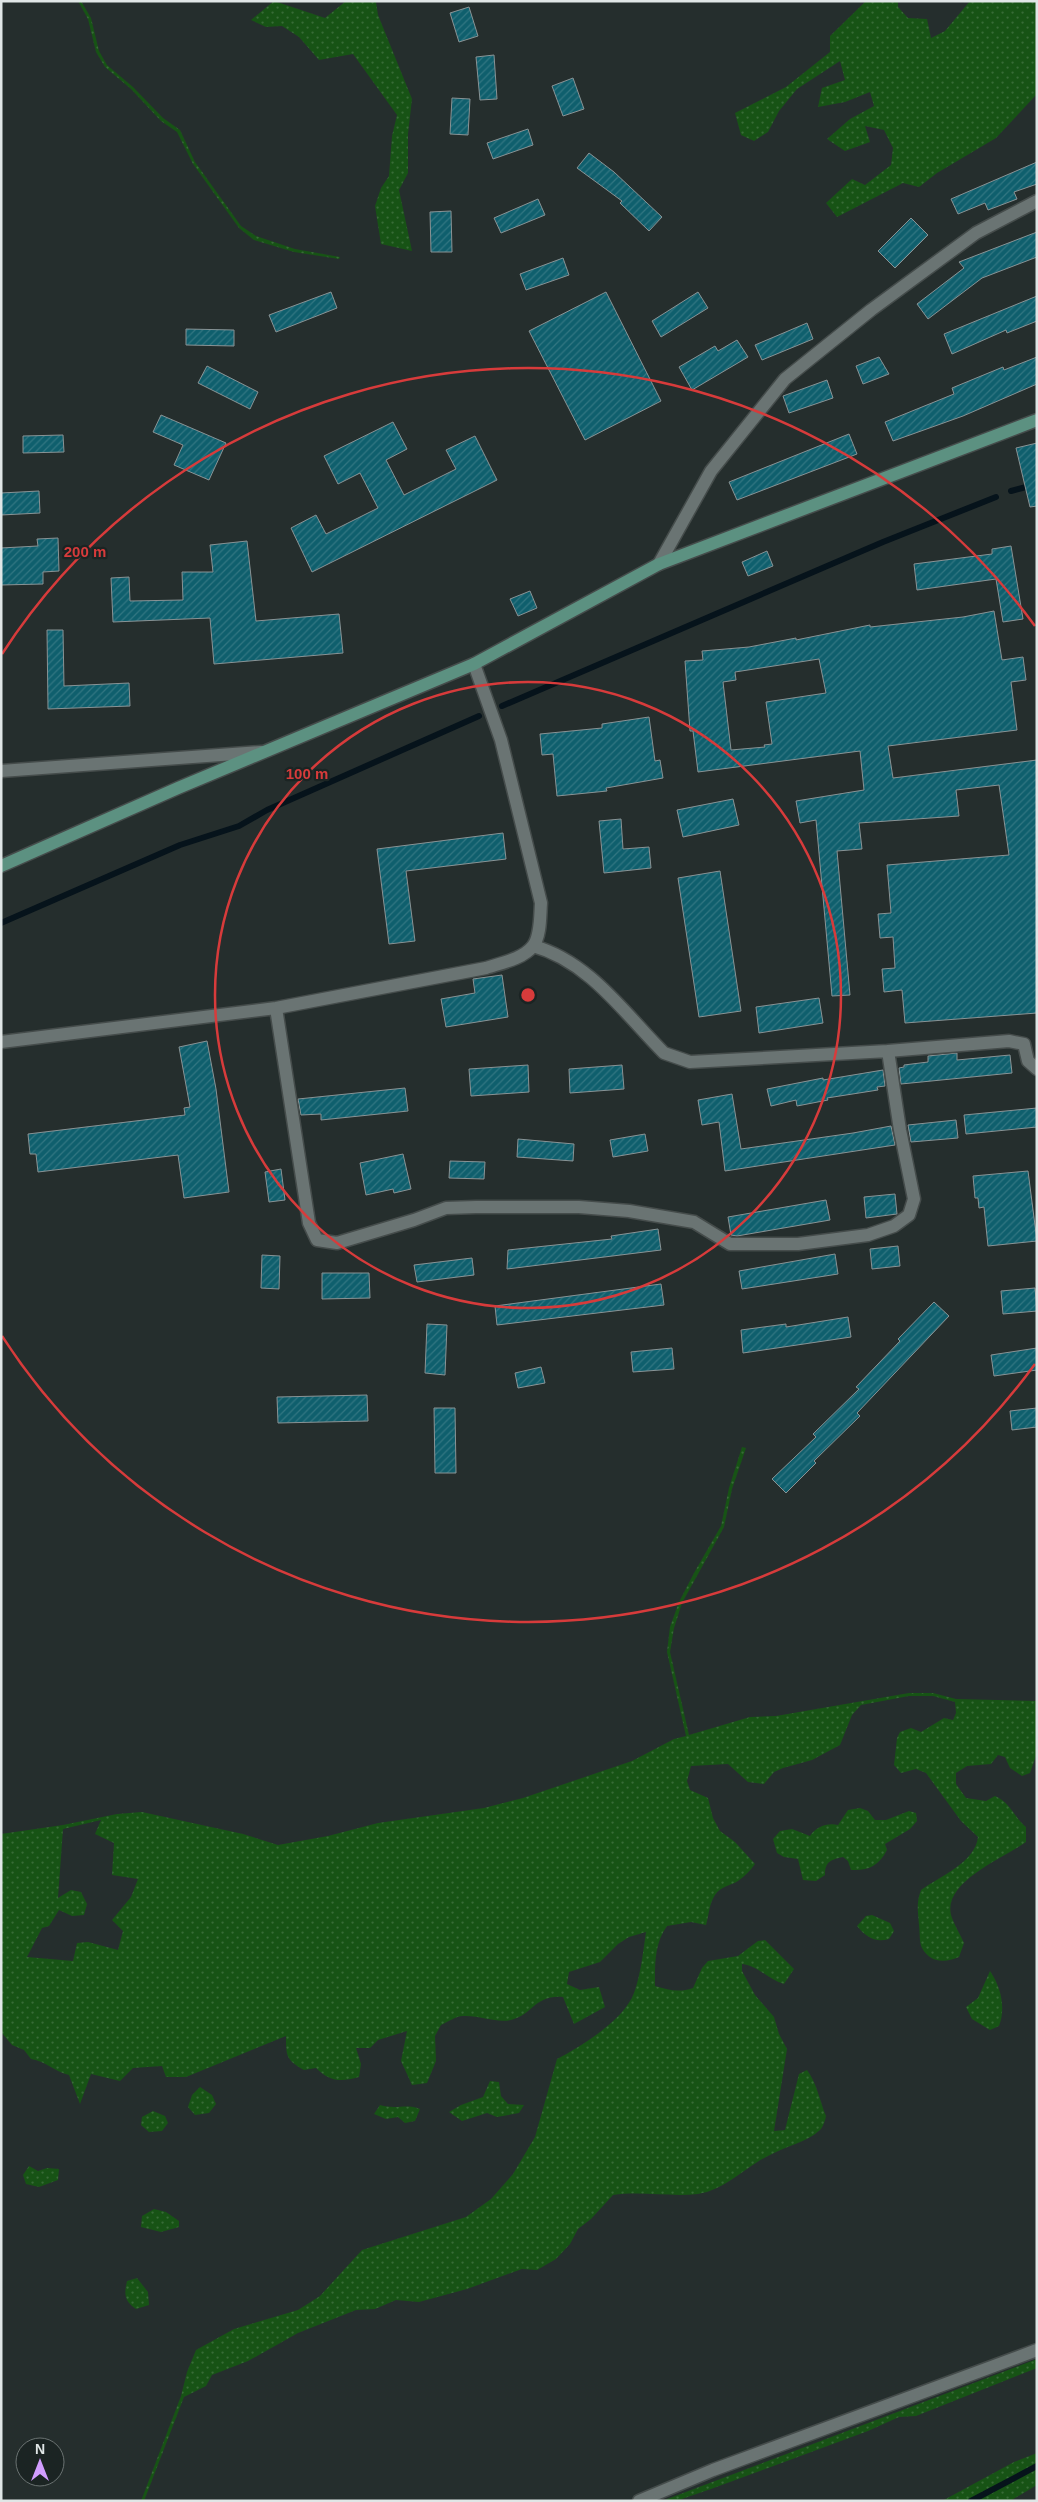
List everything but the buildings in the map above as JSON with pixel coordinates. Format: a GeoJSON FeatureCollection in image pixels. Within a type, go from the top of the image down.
{"type":"FeatureCollection","features":[{"type":"Feature","properties":{"kind":"street"},"geometry":{"type":"LineString","coordinates":[[659,564],[711,471],[785,380],[871,310],[976,233],[1037,201]]}},
{"type":"Feature","properties":{"kind":"street"},"geometry":{"type":"LineString","coordinates":[[1,866],[262,752],[474,664],[659,564],[1037,420]]}},
{"type":"Feature","properties":{"kind":"street"},"geometry":{"type":"LineString","coordinates":[[474,664],[501,740],[541,902],[534,946]]}},
{"type":"Feature","properties":{"kind":"street"},"geometry":{"type":"LineString","coordinates":[[1,771],[262,752]]}},
{"type":"Feature","properties":{"kind":"street"},"geometry":{"type":"LineString","coordinates":[[1,1042],[276,1008],[486,968],[513,959],[534,946],[551,950],[578,968],[604,989],[664,1054],[675,1059],[690,1062],[888,1051],[1009,1041],[1024,1044],[1028,1061],[1037,1069]]}},
{"type":"Feature","properties":{"kind":"street"},"geometry":{"type":"LineString","coordinates":[[276,1008],[309,1223],[317,1240],[337,1243],[414,1220],[446,1208],[476,1207],[579,1207],[629,1211],[694,1222],[730,1244],[798,1244],[868,1235],[894,1226],[909,1215],[914,1199],[900,1130],[888,1051]]}},
{"type":"Feature","properties":{"kind":"street"},"geometry":{"type":"LineString","coordinates":[[639,2501],[713,2470],[1037,2350]]}},
{"type":"Feature","properties":{"kind":"green space"},"geometry":{"type":"Polygon","coordinates":[[[78,1],[81,1],[91,18],[99,51],[107,65],[133,87],[163,118],[180,130],[195,162],[241,226],[256,236],[295,249],[340,257],[339,259],[294,252],[254,240],[239,228],[193,164],[177,132],[161,121],[131,89],[105,67],[96,52],[88,19],[78,1]]]}},
{"type":"Feature","properties":{"kind":"green space"},"geometry":{"type":"Polygon","coordinates":[[[274,1],[325,18],[346,1],[376,2],[378,15],[412,99],[408,134],[408,173],[399,190],[412,251],[381,244],[375,206],[381,188],[389,176],[392,136],[397,115],[353,54],[319,60],[299,37],[282,26],[266,27],[251,20],[274,1]]]}},
{"type":"Feature","properties":{"kind":"green space"},"geometry":{"type":"Polygon","coordinates":[[[866,1],[898,1],[898,7],[908,18],[927,19],[931,38],[945,31],[970,1],[1037,1],[1037,94],[996,138],[937,173],[919,187],[903,183],[837,217],[826,203],[852,179],[865,185],[891,165],[893,148],[884,130],[865,126],[870,142],[845,151],[827,139],[850,119],[874,106],[870,92],[845,102],[818,107],[822,88],[845,80],[840,61],[797,89],[779,111],[768,132],[754,141],[741,135],[735,113],[786,87],[830,52],[830,36],[866,1]]]}},
{"type":"Feature","properties":{"kind":"green space"},"geometry":{"type":"Polygon","coordinates":[[[742,1447],[746,1448],[732,1489],[724,1527],[682,1603],[674,1628],[670,1652],[689,1735],[750,1717],[776,1716],[909,1693],[933,1693],[956,1699],[1037,1701],[1037,1753],[1030,1773],[1022,1776],[1010,1768],[1005,1757],[998,1755],[991,1764],[967,1766],[956,1773],[956,1784],[966,1798],[986,1801],[995,1796],[1004,1802],[1026,1827],[1026,1842],[976,1873],[955,1894],[951,1905],[952,1918],[964,1943],[959,1957],[943,1961],[938,1960],[929,1957],[921,1946],[918,1911],[919,1895],[921,1890],[964,1862],[975,1846],[978,1837],[961,1821],[926,1773],[916,1769],[901,1773],[894,1765],[897,1738],[900,1732],[911,1728],[921,1732],[944,1718],[953,1720],[956,1713],[955,1702],[933,1696],[909,1696],[861,1705],[852,1715],[840,1745],[812,1760],[774,1772],[764,1784],[748,1782],[728,1764],[691,1766],[687,1781],[690,1790],[708,1798],[713,1818],[720,1831],[735,1842],[755,1864],[741,1879],[717,1892],[711,1902],[706,1925],[691,1922],[667,1926],[657,1947],[655,1986],[679,1991],[693,1988],[702,1968],[708,1961],[738,1956],[758,1941],[765,1940],[794,1969],[784,1984],[753,1967],[742,1964],[742,1971],[755,1995],[774,2017],[779,2034],[787,2049],[774,2131],[785,2130],[799,2074],[807,2070],[816,2087],[826,2116],[821,2129],[809,2138],[763,2159],[718,2188],[708,2192],[687,2195],[613,2195],[591,2219],[578,2229],[570,2244],[556,2259],[537,2270],[522,2269],[467,2289],[419,2302],[396,2300],[375,2309],[356,2310],[298,2333],[248,2361],[212,2375],[206,2386],[184,2397],[144,2501],[141,2501],[181,2396],[187,2372],[196,2350],[234,2329],[298,2310],[320,2296],[362,2250],[466,2217],[491,2199],[513,2174],[535,2137],[557,2059],[601,2031],[629,2003],[638,1978],[646,1932],[629,1937],[618,1944],[600,1962],[569,1972],[567,1984],[580,1990],[599,1987],[605,2007],[574,2024],[563,1997],[553,1997],[540,2002],[524,2014],[511,2020],[460,2016],[441,2025],[435,2036],[436,2061],[427,2083],[412,2085],[401,2061],[407,2031],[378,2040],[370,2048],[356,2048],[361,2064],[359,2077],[347,2080],[336,2080],[321,2073],[316,2068],[304,2070],[294,2063],[288,2057],[286,2036],[186,2077],[166,2077],[162,2066],[133,2068],[120,2081],[91,2074],[80,2104],[69,2075],[31,2059],[24,2050],[12,2045],[1,2032],[1,1834],[63,1825],[117,1814],[142,1812],[243,1834],[278,1845],[328,1836],[378,1823],[484,1808],[523,1798],[632,1761],[674,1739],[686,1736],[667,1652],[670,1627],[679,1602],[721,1526],[729,1488],[742,1447]],[[101,1820],[63,1829],[58,1898],[71,1890],[81,1892],[87,1904],[84,1915],[72,1916],[59,1910],[49,1926],[42,1928],[27,1957],[73,1961],[77,1943],[88,1942],[118,1950],[123,1931],[112,1920],[131,1897],[138,1879],[112,1875],[114,1843],[95,1834],[101,1820]]]}},
{"type":"Feature","properties":{"kind":"green space"},"geometry":{"type":"Polygon","coordinates":[[[860,1808],[868,1811],[875,1820],[886,1820],[909,1811],[916,1813],[917,1821],[910,1829],[885,1844],[887,1850],[877,1864],[863,1870],[851,1870],[848,1861],[843,1857],[839,1858],[829,1862],[825,1875],[816,1881],[803,1880],[798,1859],[784,1857],[777,1853],[773,1839],[780,1831],[792,1829],[810,1836],[822,1826],[838,1825],[848,1810],[860,1808]]]}},
{"type":"Feature","properties":{"kind":"green space"},"geometry":{"type":"Polygon","coordinates":[[[872,1915],[890,1923],[894,1931],[889,1939],[875,1940],[857,1926],[866,1916],[872,1915]]]}},
{"type":"Feature","properties":{"kind":"green space"},"geometry":{"type":"Polygon","coordinates":[[[990,1971],[1000,1991],[1002,2012],[999,2026],[990,2030],[972,2019],[966,2007],[978,1998],[990,1971]]]}},
{"type":"Feature","properties":{"kind":"green space"},"geometry":{"type":"Polygon","coordinates":[[[490,2081],[499,2082],[501,2096],[508,2104],[524,2105],[519,2113],[497,2117],[487,2113],[462,2121],[449,2112],[461,2105],[483,2097],[490,2081]]]}},
{"type":"Feature","properties":{"kind":"green space"},"geometry":{"type":"Polygon","coordinates":[[[200,2087],[212,2095],[216,2104],[209,2113],[195,2115],[188,2107],[192,2095],[200,2087]]]}},
{"type":"Feature","properties":{"kind":"green space"},"geometry":{"type":"Polygon","coordinates":[[[380,2105],[420,2109],[415,2121],[405,2123],[398,2117],[386,2119],[374,2114],[380,2105]]]}},
{"type":"Feature","properties":{"kind":"green space"},"geometry":{"type":"Polygon","coordinates":[[[153,2111],[165,2116],[168,2123],[162,2131],[149,2132],[141,2125],[142,2117],[153,2111]]]}},
{"type":"Feature","properties":{"kind":"green space"},"geometry":{"type":"Polygon","coordinates":[[[29,2166],[38,2171],[47,2168],[59,2169],[58,2180],[39,2187],[26,2184],[23,2175],[29,2166]]]}},
{"type":"Feature","properties":{"kind":"green space"},"geometry":{"type":"Polygon","coordinates":[[[154,2209],[166,2212],[179,2221],[179,2227],[161,2232],[141,2227],[142,2216],[154,2209]]]}},
{"type":"Feature","properties":{"kind":"green space"},"geometry":{"type":"Polygon","coordinates":[[[137,2278],[148,2292],[149,2305],[136,2309],[127,2300],[125,2290],[127,2281],[137,2278]]]}},
{"type":"Feature","properties":{"kind":"green space"},"geometry":{"type":"Polygon","coordinates":[[[1037,2359],[1037,2368],[916,2416],[899,2417],[868,2431],[711,2489],[676,2501],[662,2501],[1037,2359]]]}},
{"type":"Feature","properties":{"kind":"green space"},"geometry":{"type":"Polygon","coordinates":[[[1037,2453],[1037,2464],[968,2501],[942,2501],[1014,2462],[1037,2453]]]}},
{"type":"Feature","properties":{"kind":"green space"},"geometry":{"type":"Polygon","coordinates":[[[1037,2468],[1037,2485],[1010,2501],[974,2501],[1037,2468]]]}},
{"type":"Feature","properties":{"kind":"waterway"},"geometry":{"type":"LineString","coordinates":[[1011,491],[1034,485]]}},
{"type":"Feature","properties":{"kind":"waterway"},"geometry":{"type":"LineString","coordinates":[[502,706],[883,542],[996,497]]}},
{"type":"Feature","properties":{"kind":"waterway"},"geometry":{"type":"LineString","coordinates":[[1,923],[180,845],[239,826],[267,810],[479,716]]}},
{"type":"Feature","properties":{"kind":"waterway"},"geometry":{"type":"LineString","coordinates":[[971,2501],[1037,2466]]}}]}
